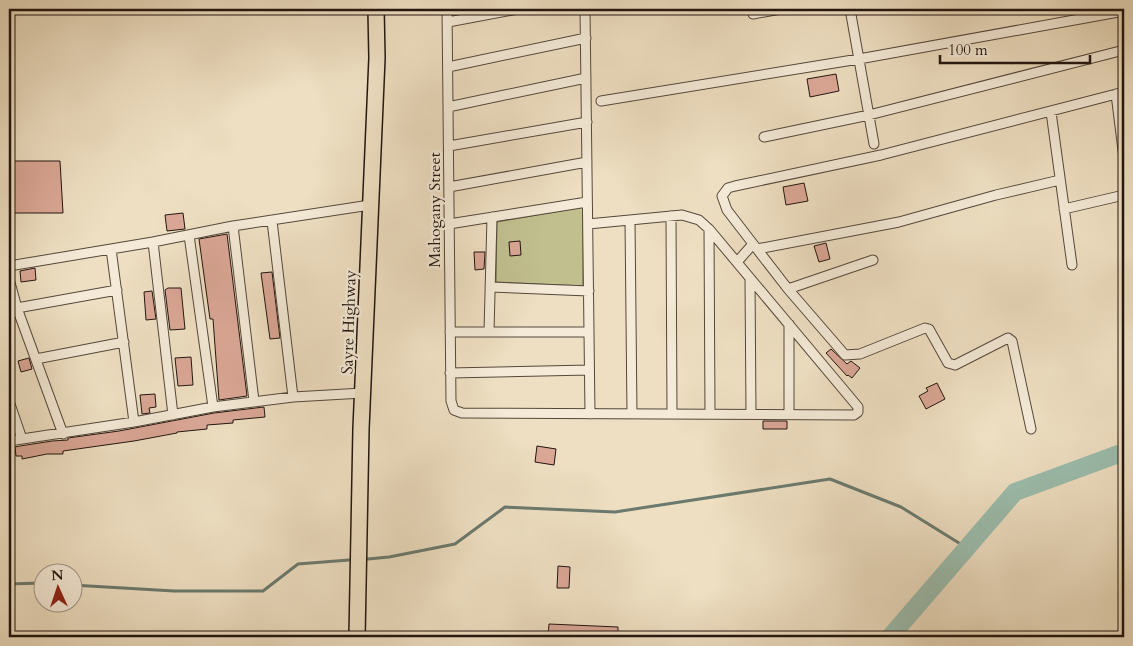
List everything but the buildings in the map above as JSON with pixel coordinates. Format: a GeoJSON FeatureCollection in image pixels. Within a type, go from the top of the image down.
{"type":"FeatureCollection","features":[{"type":"Feature","properties":{"kind":"highway","name":"Sayre Highway"},"geometry":{"type":"LineString","coordinates":[[357,637],[362,393],[377,58],[376,9]]}},
{"type":"Feature","properties":{"kind":"street","name":"Mahogany Street"},"geometry":{"type":"LineString","coordinates":[[447,9],[450,373],[451,401],[454,410],[462,413],[590,414]]}},
{"type":"Feature","properties":{"kind":"street"},"geometry":{"type":"LineString","coordinates":[[448,22],[518,9]]}},
{"type":"Feature","properties":{"kind":"street"},"geometry":{"type":"LineString","coordinates":[[585,9],[590,414],[854,414],[859,410],[858,406],[710,229],[699,220],[692,216],[671,216],[588,224]]}},
{"type":"Feature","properties":{"kind":"street"},"geometry":{"type":"LineString","coordinates":[[753,14],[781,9]]}},
{"type":"Feature","properties":{"kind":"street"},"geometry":{"type":"LineString","coordinates":[[850,9],[874,144]]}},
{"type":"Feature","properties":{"kind":"street"},"geometry":{"type":"LineString","coordinates":[[601,101],[859,59],[1124,11]]}},
{"type":"Feature","properties":{"kind":"street"},"geometry":{"type":"LineString","coordinates":[[448,68],[586,38]]}},
{"type":"Feature","properties":{"kind":"street"},"geometry":{"type":"LineString","coordinates":[[764,137],[869,115],[1124,50]]}},
{"type":"Feature","properties":{"kind":"street"},"geometry":{"type":"LineString","coordinates":[[448,107],[586,78]]}},
{"type":"Feature","properties":{"kind":"street"},"geometry":{"type":"LineString","coordinates":[[1031,429],[1010,338],[955,365],[948,363],[929,329],[925,328],[860,354],[849,356],[842,353],[788,289],[755,246],[724,203],[722,196],[728,188],[881,155],[1120,93],[1124,158]]}},
{"type":"Feature","properties":{"kind":"street"},"geometry":{"type":"LineString","coordinates":[[1051,112],[1072,264]]}},
{"type":"Feature","properties":{"kind":"street"},"geometry":{"type":"LineString","coordinates":[[449,146],[586,122]]}},
{"type":"Feature","properties":{"kind":"street"},"geometry":{"type":"LineString","coordinates":[[449,187],[587,162]]}},
{"type":"Feature","properties":{"kind":"street"},"geometry":{"type":"LineString","coordinates":[[737,262],[755,246],[899,222],[996,195],[1060,180]]}},
{"type":"Feature","properties":{"kind":"street"},"geometry":{"type":"LineString","coordinates":[[1064,209],[1124,195]]}},
{"type":"Feature","properties":{"kind":"street"},"geometry":{"type":"LineString","coordinates":[[449,224],[588,202]]}},
{"type":"Feature","properties":{"kind":"street"},"geometry":{"type":"LineString","coordinates":[[9,266],[153,242],[233,226],[272,222],[370,205]]}},
{"type":"Feature","properties":{"kind":"street"},"geometry":{"type":"LineString","coordinates":[[671,216],[672,414]]}},
{"type":"Feature","properties":{"kind":"street"},"geometry":{"type":"LineString","coordinates":[[489,332],[492,217]]}},
{"type":"Feature","properties":{"kind":"street"},"geometry":{"type":"LineString","coordinates":[[630,220],[632,414]]}},
{"type":"Feature","properties":{"kind":"street"},"geometry":{"type":"LineString","coordinates":[[272,222],[293,397]]}},
{"type":"Feature","properties":{"kind":"street"},"geometry":{"type":"LineString","coordinates":[[233,226],[254,401]]}},
{"type":"Feature","properties":{"kind":"street"},"geometry":{"type":"LineString","coordinates":[[710,229],[710,414]]}},
{"type":"Feature","properties":{"kind":"street"},"geometry":{"type":"LineString","coordinates":[[189,235],[213,407]]}},
{"type":"Feature","properties":{"kind":"street"},"geometry":{"type":"LineString","coordinates":[[153,242],[173,415]]}},
{"type":"Feature","properties":{"kind":"street"},"geometry":{"type":"LineString","coordinates":[[111,249],[134,422]]}},
{"type":"Feature","properties":{"kind":"street"},"geometry":{"type":"LineString","coordinates":[[788,289],[873,260]]}},
{"type":"Feature","properties":{"kind":"street"},"geometry":{"type":"LineString","coordinates":[[750,278],[751,414]]}},
{"type":"Feature","properties":{"kind":"street"},"geometry":{"type":"LineString","coordinates":[[9,279],[17,308],[63,434]]}},
{"type":"Feature","properties":{"kind":"street"},"geometry":{"type":"LineString","coordinates":[[490,287],[589,291]]}},
{"type":"Feature","properties":{"kind":"street"},"geometry":{"type":"LineString","coordinates":[[17,308],[117,290]]}},
{"type":"Feature","properties":{"kind":"street"},"geometry":{"type":"LineString","coordinates":[[789,324],[789,414]]}},
{"type":"Feature","properties":{"kind":"street"},"geometry":{"type":"LineString","coordinates":[[450,332],[589,332]]}},
{"type":"Feature","properties":{"kind":"street"},"geometry":{"type":"LineString","coordinates":[[36,359],[124,342]]}},
{"type":"Feature","properties":{"kind":"street"},"geometry":{"type":"LineString","coordinates":[[450,373],[590,370]]}},
{"type":"Feature","properties":{"kind":"street"},"geometry":{"type":"LineString","coordinates":[[9,441],[63,434],[254,401],[362,393]]}},
{"type":"Feature","properties":{"kind":"street"},"geometry":{"type":"LineString","coordinates":[[9,401],[22,439]]}},
{"type":"Feature","properties":{"kind":"shaded area"},"geometry":{"type":"Polygon","coordinates":[[[583,207],[583,286],[496,282],[497,222],[583,207]]]}},
{"type":"Feature","properties":{"kind":"waterway"},"geometry":{"type":"LineString","coordinates":[[890,637],[1015,492],[1124,452]]}},
{"type":"Feature","properties":{"kind":"waterway"},"geometry":{"type":"LineString","coordinates":[[368,559],[389,557],[455,544],[505,507],[615,512],[830,479],[901,507],[967,548]]}},
{"type":"Feature","properties":{"kind":"waterway"},"geometry":{"type":"LineString","coordinates":[[82,586],[174,591],[263,591],[298,564],[349,560]]}},
{"type":"Feature","properties":{"kind":"waterway"},"geometry":{"type":"LineString","coordinates":[[9,584],[32,583]]}}]}
